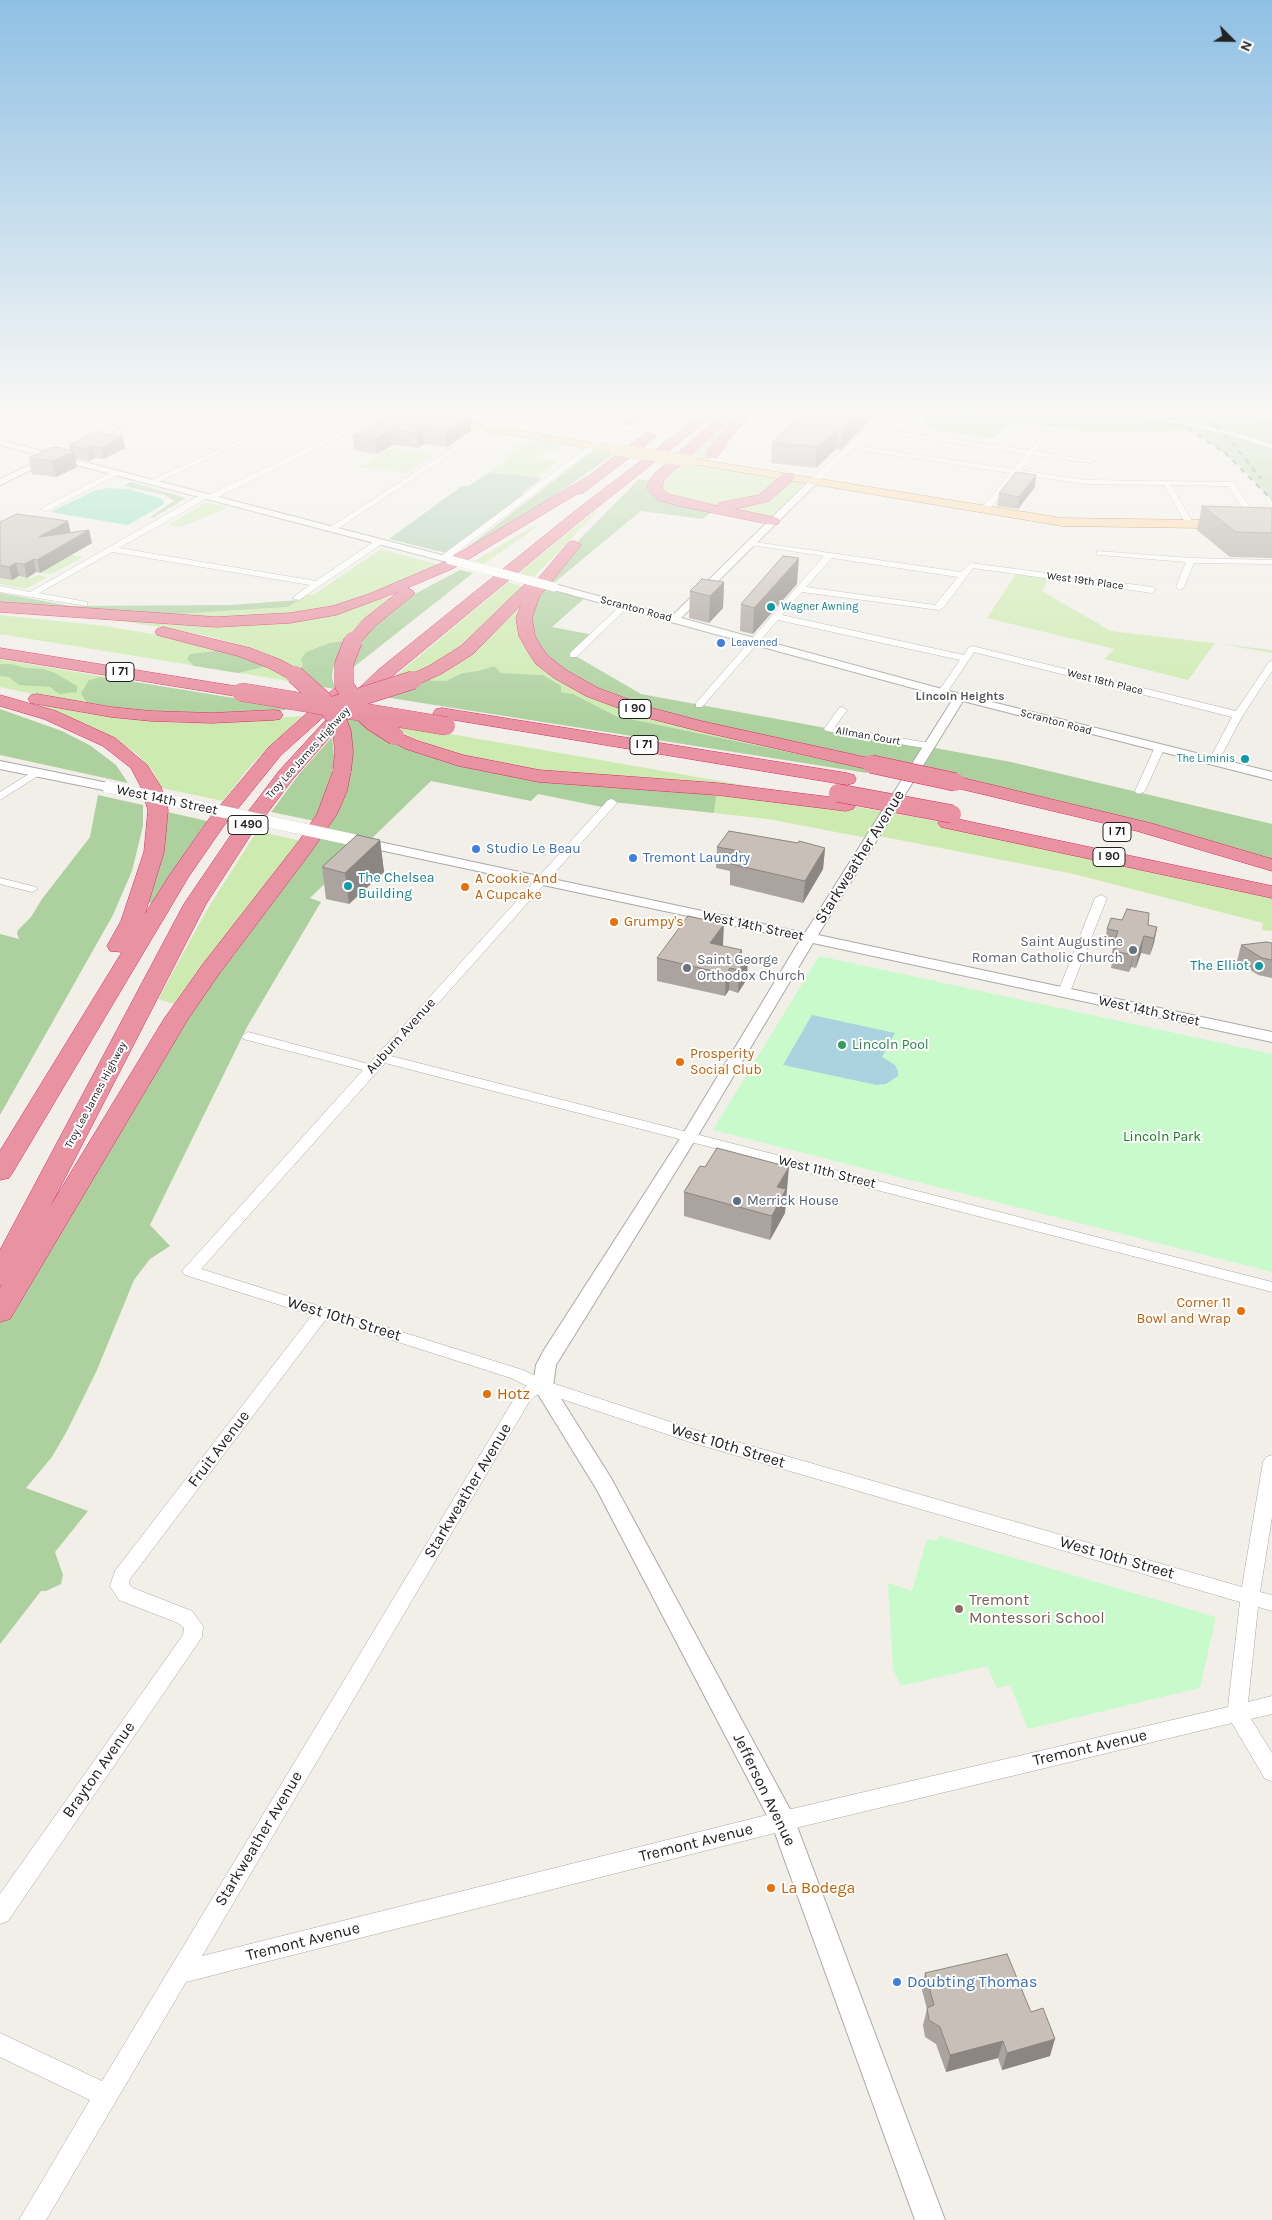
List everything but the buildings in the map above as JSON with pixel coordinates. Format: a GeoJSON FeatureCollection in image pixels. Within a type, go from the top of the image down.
{"type":"FeatureCollection","features":[{"type":"Feature","properties":{"kind":"highway"},"geometry":{"type":"LineString","coordinates":[[0,607],[216,622],[252,622],[290,618],[336,610],[374,597],[447,566],[532,515]]}},
{"type":"Feature","properties":{"kind":"highway","name":"I 90"},"geometry":{"type":"LineString","coordinates":[[541,515],[524,527],[404,595],[370,622],[353,641],[344,664],[344,685],[359,709],[373,722],[412,745],[459,760],[539,776],[707,788],[844,792],[954,805],[1271,892]]}},
{"type":"Feature","properties":{"kind":"highway","name":"Troy Lee James Highway"},"geometry":{"type":"LineString","coordinates":[[0,1172],[179,876],[216,823],[276,751],[306,722],[402,640],[560,515]]}},
{"type":"Feature","properties":{"kind":"highway","name":"Troy Lee James Highway"},"geometry":{"type":"LineString","coordinates":[[0,1276],[195,904],[242,833],[286,775],[330,726],[384,674],[579,515]]}},
{"type":"Feature","properties":{"kind":"highway"},"geometry":{"type":"LineString","coordinates":[[739,515],[773,521]]}},
{"type":"Feature","properties":{"kind":"highway","name":"I 90"},"geometry":{"type":"LineString","coordinates":[[0,690],[112,712],[151,716],[212,718],[274,715],[345,703],[413,680],[435,670],[467,650],[579,539],[532,596],[524,618],[527,636],[534,650],[555,671],[592,692],[646,712],[698,726],[871,764],[954,805]]}},
{"type":"Feature","properties":{"kind":"highway"},"geometry":{"type":"LineString","coordinates":[[0,612],[115,624],[223,645],[261,658],[295,675],[314,691],[336,718],[344,752],[337,791],[327,814],[176,1019],[0,1312]]}},
{"type":"Feature","properties":{"kind":"highway","name":"I 71"},"geometry":{"type":"LineString","coordinates":[[0,641],[240,686]]}},
{"type":"Feature","properties":{"kind":"highway","name":"I 71"},"geometry":{"type":"LineString","coordinates":[[0,653],[240,686],[444,719],[844,792],[954,805],[1144,838],[1272,866]]}},
{"type":"Feature","properties":{"kind":"highway"},"geometry":{"type":"LineString","coordinates":[[0,700],[50,715],[109,742],[124,752],[138,765],[151,787],[158,810],[154,852],[132,921],[0,1150]]}},
{"type":"Feature","properties":{"kind":"main road"},"geometry":{"type":"LineString","coordinates":[[1014,515],[1062,522],[1272,525]]}},
{"type":"Feature","properties":{"kind":"street"},"geometry":{"type":"LineString","coordinates":[[30,594],[174,515]]}},
{"type":"Feature","properties":{"kind":"street","name":"Scranton Road"},"geometry":{"type":"LineString","coordinates":[[277,515],[674,619],[960,697],[1272,776]]}},
{"type":"Feature","properties":{"kind":"street"},"geometry":{"type":"LineString","coordinates":[[331,529],[353,515]]}},
{"type":"Feature","properties":{"kind":"street"},"geometry":{"type":"LineString","coordinates":[[447,559],[505,515]]}},
{"type":"Feature","properties":{"kind":"street"},"geometry":{"type":"LineString","coordinates":[[674,619],[780,515]]}},
{"type":"Feature","properties":{"kind":"street"},"geometry":{"type":"LineString","coordinates":[[1184,515],[1190,524]]}},
{"type":"Feature","properties":{"kind":"street"},"geometry":{"type":"LineString","coordinates":[[1250,515],[1254,520]]}},
{"type":"Feature","properties":{"kind":"street"},"geometry":{"type":"LineString","coordinates":[[296,598],[379,542]]}},
{"type":"Feature","properties":{"kind":"street"},"geometry":{"type":"LineString","coordinates":[[751,543],[963,575],[941,605],[936,608],[801,589]]}},
{"type":"Feature","properties":{"kind":"street"},"geometry":{"type":"LineString","coordinates":[[111,549],[318,584]]}},
{"type":"Feature","properties":{"kind":"street"},"geometry":{"type":"LineString","coordinates":[[1100,553],[1191,560],[1272,562]]}},
{"type":"Feature","properties":{"kind":"street"},"geometry":{"type":"LineString","coordinates":[[699,705],[830,555]]}},
{"type":"Feature","properties":{"kind":"street"},"geometry":{"type":"LineString","coordinates":[[1180,586],[1191,560]]}},
{"type":"Feature","properties":{"kind":"street","name":"West 19th Place"},"geometry":{"type":"LineString","coordinates":[[963,575],[971,565],[1152,590]]}},
{"type":"Feature","properties":{"kind":"street"},"geometry":{"type":"LineString","coordinates":[[0,589],[84,604]]}},
{"type":"Feature","properties":{"kind":"street"},"geometry":{"type":"LineString","coordinates":[[573,655],[624,606]]}},
{"type":"Feature","properties":{"kind":"street"},"geometry":{"type":"LineString","coordinates":[[777,617],[966,658],[943,692]]}},
{"type":"Feature","properties":{"kind":"street","name":"West 18th Place"},"geometry":{"type":"LineString","coordinates":[[966,658],[972,650],[1238,716]]}},
{"type":"Feature","properties":{"kind":"street"},"geometry":{"type":"LineString","coordinates":[[1213,762],[1238,716],[1272,664]]}},
{"type":"Feature","properties":{"kind":"street","name":"Starkweather Avenue"},"geometry":{"type":"LineString","coordinates":[[32,2220],[523,1398],[529,1392],[543,1386],[546,1365],[551,1355],[689,1137],[809,938],[960,697]]}},
{"type":"Feature","properties":{"kind":"street","name":"Allman Court"},"geometry":{"type":"LineString","coordinates":[[842,710],[829,729],[929,746]]}},
{"type":"Feature","properties":{"kind":"street"},"geometry":{"type":"LineString","coordinates":[[1140,791],[1159,748]]}},
{"type":"Feature","properties":{"kind":"street","name":"West 14th Street"},"geometry":{"type":"LineString","coordinates":[[0,764],[541,882],[1272,1037]]}},
{"type":"Feature","properties":{"kind":"street"},"geometry":{"type":"LineString","coordinates":[[0,797],[37,772]]}},
{"type":"Feature","properties":{"kind":"street","name":"Auburn Avenue"},"geometry":{"type":"LineString","coordinates":[[190,1270],[612,802]]}},
{"type":"Feature","properties":{"kind":"street"},"geometry":{"type":"LineString","coordinates":[[0,881],[32,889]]}},
{"type":"Feature","properties":{"kind":"street"},"geometry":{"type":"LineString","coordinates":[[1064,992],[1101,898]]}},
{"type":"Feature","properties":{"kind":"street","name":"West 11th Street"},"geometry":{"type":"LineString","coordinates":[[248,1036],[378,1063],[689,1137],[1272,1287]]}},
{"type":"Feature","properties":{"kind":"street","name":"West 10th Street"},"geometry":{"type":"LineString","coordinates":[[190,1270],[517,1374],[543,1386],[739,1450],[1272,1603]]}},
{"type":"Feature","properties":{"kind":"street","name":"Fruit Avenue"},"geometry":{"type":"LineString","coordinates":[[194,1626],[185,1617],[126,1594],[119,1586],[122,1576],[322,1313]]}},
{"type":"Feature","properties":{"kind":"street","name":"Jefferson Avenue"},"geometry":{"type":"LineString","coordinates":[[543,1386],[604,1484],[784,1821],[930,2220]]}},
{"type":"Feature","properties":{"kind":"street"},"geometry":{"type":"LineString","coordinates":[[1272,1462],[1250,1597],[1237,1713],[1272,1772]]}},
{"type":"Feature","properties":{"kind":"street","name":"Brayton Avenue"},"geometry":{"type":"LineString","coordinates":[[0,1913],[192,1637],[194,1626]]}},
{"type":"Feature","properties":{"kind":"street","name":"Tremont Avenue"},"geometry":{"type":"LineString","coordinates":[[179,1973],[784,1821],[1272,1704]]}},
{"type":"Feature","properties":{"kind":"street"},"geometry":{"type":"LineString","coordinates":[[0,2045],[106,2096]]}},
{"type":"Feature","properties":{"kind":"green space"},"geometry":{"type":"Polygon","coordinates":[[[66,515],[146,515],[128,525],[66,515]]]}},
{"type":"Feature","properties":{"kind":"green space"},"geometry":{"type":"Polygon","coordinates":[[[186,515],[211,515],[180,527],[168,525],[186,515]]]}},
{"type":"Feature","properties":{"kind":"green space"},"geometry":{"type":"Polygon","coordinates":[[[423,515],[498,515],[446,553],[389,539],[423,515]]]}},
{"type":"Feature","properties":{"kind":"green space"},"geometry":{"type":"Polygon","coordinates":[[[510,515],[528,515],[456,556],[510,515]]]}},
{"type":"Feature","properties":{"kind":"green space"},"geometry":{"type":"Polygon","coordinates":[[[590,515],[595,515],[534,577],[519,573],[590,515]]]}},
{"type":"Feature","properties":{"kind":"green space"},"geometry":{"type":"Polygon","coordinates":[[[604,515],[637,515],[550,586],[587,596],[552,627],[594,635],[574,655],[641,694],[1011,762],[1272,824],[1272,865],[1143,827],[664,717],[551,667],[524,618],[574,545],[604,515]]]}},
{"type":"Feature","properties":{"kind":"green space"},"geometry":{"type":"Polygon","coordinates":[[[669,515],[708,515],[703,519],[669,515]]]}},
{"type":"Feature","properties":{"kind":"green space"},"geometry":{"type":"Polygon","coordinates":[[[742,515],[780,515],[773,521],[742,515]]]}},
{"type":"Feature","properties":{"kind":"green space"},"geometry":{"type":"Polygon","coordinates":[[[534,526],[538,526],[484,564],[474,561],[534,526]]]}},
{"type":"Feature","properties":{"kind":"green space"},"geometry":{"type":"Polygon","coordinates":[[[381,549],[440,565],[383,590],[332,607],[305,613],[241,619],[162,615],[288,607],[307,595],[313,595],[381,549]]]}},
{"type":"Feature","properties":{"kind":"green space"},"geometry":{"type":"Polygon","coordinates":[[[72,555],[83,557],[52,574],[40,573],[72,555]]]}},
{"type":"Feature","properties":{"kind":"green space"},"geometry":{"type":"Polygon","coordinates":[[[460,570],[473,573],[350,670],[351,659],[366,632],[413,595],[460,570]]]}},
{"type":"Feature","properties":{"kind":"green space"},"geometry":{"type":"Polygon","coordinates":[[[1018,571],[1050,576],[1042,591],[1111,631],[1215,643],[1188,680],[1104,659],[1114,649],[987,618],[1018,571]]]}},
{"type":"Feature","properties":{"kind":"green space"},"geometry":{"type":"Polygon","coordinates":[[[38,575],[47,577],[26,589],[0,584],[0,578],[12,580],[18,577],[31,578],[38,575]]]}},
{"type":"Feature","properties":{"kind":"green space"},"geometry":{"type":"Polygon","coordinates":[[[508,582],[524,587],[459,650],[437,665],[382,687],[508,582]]]}},
{"type":"Feature","properties":{"kind":"green space"},"geometry":{"type":"Polygon","coordinates":[[[0,593],[71,606],[229,605],[299,600],[288,607],[162,615],[0,603],[0,593]]]}},
{"type":"Feature","properties":{"kind":"green space"},"geometry":{"type":"Polygon","coordinates":[[[391,597],[367,616],[343,641],[329,643],[306,652],[303,666],[297,670],[265,653],[204,635],[116,620],[212,626],[391,597]]]}},
{"type":"Feature","properties":{"kind":"green space"},"geometry":{"type":"Polygon","coordinates":[[[520,605],[517,613],[517,628],[521,640],[529,654],[541,667],[840,763],[616,716],[573,694],[561,692],[543,675],[501,673],[494,666],[462,673],[446,681],[426,680],[520,605]]]}},
{"type":"Feature","properties":{"kind":"green space"},"geometry":{"type":"Polygon","coordinates":[[[0,615],[106,626],[187,640],[267,666],[295,682],[0,634],[0,615]]]}},
{"type":"Feature","properties":{"kind":"green space"},"geometry":{"type":"Polygon","coordinates":[[[343,641],[333,668],[332,678],[335,689],[322,687],[297,670],[303,666],[301,659],[306,652],[329,643],[343,641]]]}},
{"type":"Feature","properties":{"kind":"green space"},"geometry":{"type":"Polygon","coordinates":[[[1220,644],[1272,650],[1272,653],[1220,644]]]}},
{"type":"Feature","properties":{"kind":"green space"},"geometry":{"type":"Polygon","coordinates":[[[223,650],[267,666],[238,673],[194,666],[187,659],[190,654],[223,650]]]}},
{"type":"Feature","properties":{"kind":"green space"},"geometry":{"type":"Polygon","coordinates":[[[0,659],[148,684],[233,715],[65,701],[0,687],[0,659]]]}},
{"type":"Feature","properties":{"kind":"green space"},"geometry":{"type":"Polygon","coordinates":[[[0,664],[43,669],[55,673],[77,686],[77,692],[59,694],[50,687],[19,685],[9,677],[0,676],[0,664]]]}},
{"type":"Feature","properties":{"kind":"green space"},"geometry":{"type":"Polygon","coordinates":[[[494,666],[501,673],[543,675],[561,686],[561,692],[573,694],[616,716],[869,769],[867,773],[384,697],[426,680],[446,681],[462,673],[494,666]]]}},
{"type":"Feature","properties":{"kind":"green space"},"geometry":{"type":"Polygon","coordinates":[[[101,677],[295,708],[269,713],[183,715],[88,705],[81,693],[89,680],[101,677]]]}},
{"type":"Feature","properties":{"kind":"green space"},"geometry":{"type":"Polygon","coordinates":[[[40,704],[91,714],[163,722],[214,723],[302,716],[252,764],[223,801],[161,788],[154,773],[137,754],[119,742],[37,707],[40,704]]]}},
{"type":"Feature","properties":{"kind":"green space"},"geometry":{"type":"Polygon","coordinates":[[[0,709],[62,731],[91,746],[116,765],[128,783],[0,755],[0,709]]]}},
{"type":"Feature","properties":{"kind":"green space"},"geometry":{"type":"Polygon","coordinates":[[[347,709],[382,729],[480,765],[717,789],[714,813],[612,802],[607,808],[538,794],[531,801],[431,781],[310,898],[321,902],[247,1027],[150,1225],[170,1246],[150,1259],[134,1280],[97,1370],[67,1431],[52,1457],[26,1488],[88,1511],[55,1552],[63,1575],[61,1584],[46,1591],[41,1591],[0,1644],[0,1306],[176,1019],[327,814],[347,709]]]}},
{"type":"Feature","properties":{"kind":"green space"},"geometry":{"type":"Polygon","coordinates":[[[386,723],[754,787],[548,773],[495,765],[426,745],[386,723]]]}},
{"type":"Feature","properties":{"kind":"green space"},"geometry":{"type":"Polygon","coordinates":[[[332,737],[334,756],[332,777],[315,821],[271,812],[300,773],[332,737]]]}},
{"type":"Feature","properties":{"kind":"green space"},"geometry":{"type":"Polygon","coordinates":[[[717,789],[846,805],[948,823],[1272,892],[1272,931],[1262,930],[1263,923],[1074,874],[874,835],[872,839],[768,819],[714,813],[717,789]]]}},
{"type":"Feature","properties":{"kind":"green space"},"geometry":{"type":"Polygon","coordinates":[[[98,795],[143,805],[143,826],[132,871],[113,915],[0,1115],[0,934],[19,939],[18,930],[31,917],[42,899],[90,837],[98,795]]]}},
{"type":"Feature","properties":{"kind":"green space"},"geometry":{"type":"Polygon","coordinates":[[[163,811],[207,821],[153,904],[148,902],[163,811]]]}},
{"type":"Feature","properties":{"kind":"green space"},"geometry":{"type":"Polygon","coordinates":[[[257,831],[301,841],[174,1004],[158,999],[208,908],[257,831]]]}},
{"type":"Feature","properties":{"kind":"green space","name":"Lincoln Park"},"geometry":{"type":"Polygon","coordinates":[[[819,956],[1272,1054],[1272,1272],[713,1130],[819,956]]]}},
{"type":"Feature","properties":{"kind":"green space"},"geometry":{"type":"Polygon","coordinates":[[[939,1536],[1216,1617],[1200,1688],[1028,1729],[1010,1685],[997,1688],[987,1666],[901,1686],[893,1669],[888,1583],[912,1591],[927,1539],[937,1541],[939,1536]]]}},
{"type":"Feature","properties":{"kind":"water","name":"Lincoln Pool"},"geometry":{"type":"Polygon","coordinates":[[[812,1015],[895,1033],[882,1057],[895,1065],[898,1076],[886,1084],[877,1085],[783,1065],[812,1015]]]}},
{"type":"Feature","properties":{"kind":"place","name":"Wagner Awning"},"geometry":{"type":"Point","coordinates":[771,607]}},
{"type":"Feature","properties":{"kind":"place","name":"Leavened"},"geometry":{"type":"Point","coordinates":[721,643]}},
{"type":"Feature","properties":{"kind":"place","name":"The Liminis"},"geometry":{"type":"Point","coordinates":[1245,759]}},
{"type":"Feature","properties":{"kind":"place","name":"Studio Le Beau"},"geometry":{"type":"Point","coordinates":[476,849]}},
{"type":"Feature","properties":{"kind":"place","name":"Tremont Laundry"},"geometry":{"type":"Point","coordinates":[633,858]}},
{"type":"Feature","properties":{"kind":"place","name":"The Chelsea Building"},"geometry":{"type":"Point","coordinates":[348,886]}},
{"type":"Feature","properties":{"kind":"place","name":"A Cookie And A Cupcake"},"geometry":{"type":"Point","coordinates":[465,887]}},
{"type":"Feature","properties":{"kind":"place","name":"Grumpy's"},"geometry":{"type":"Point","coordinates":[614,922]}},
{"type":"Feature","properties":{"kind":"place","name":"Saint Augustine Roman Catholic Church"},"geometry":{"type":"Point","coordinates":[1133,950]}},
{"type":"Feature","properties":{"kind":"place","name":"The Elliot"},"geometry":{"type":"Point","coordinates":[1259,966]}},
{"type":"Feature","properties":{"kind":"place","name":"Saint George Orthodox Church"},"geometry":{"type":"Point","coordinates":[687,968]}},
{"type":"Feature","properties":{"kind":"place","name":"Lincoln Pool"},"geometry":{"type":"Point","coordinates":[842,1045]}},
{"type":"Feature","properties":{"kind":"place","name":"Prosperity Social Club"},"geometry":{"type":"Point","coordinates":[680,1062]}},
{"type":"Feature","properties":{"kind":"place","name":"Merrick House"},"geometry":{"type":"Point","coordinates":[737,1201]}},
{"type":"Feature","properties":{"kind":"place","name":"Corner 11 Bowl and Wrap"},"geometry":{"type":"Point","coordinates":[1241,1311]}},
{"type":"Feature","properties":{"kind":"place","name":"Hotz"},"geometry":{"type":"Point","coordinates":[487,1394]}},
{"type":"Feature","properties":{"kind":"place","name":"Tremont Montessori School"},"geometry":{"type":"Point","coordinates":[959,1609]}},
{"type":"Feature","properties":{"kind":"place","name":"La Bodega"},"geometry":{"type":"Point","coordinates":[771,1888]}},
{"type":"Feature","properties":{"kind":"place","name":"Doubting Thomas"},"geometry":{"type":"Point","coordinates":[897,1982]}},
{"type":"Feature","properties":{"kind":"district","name":"Lincoln Heights"},"geometry":{"type":"Point","coordinates":[960,697]}}]}
